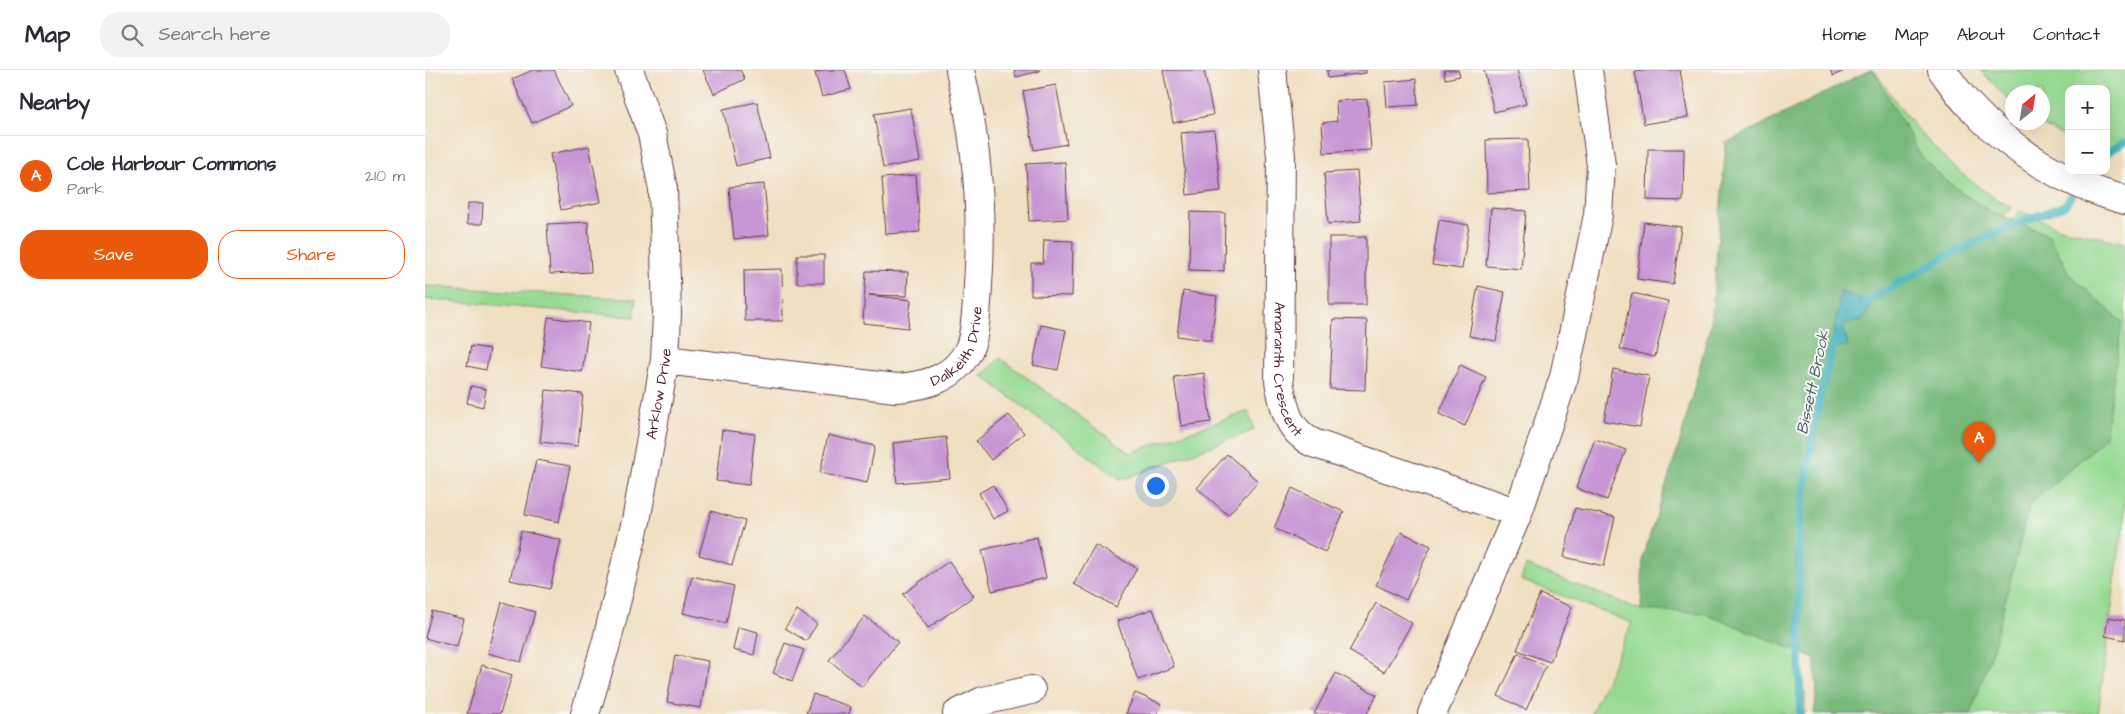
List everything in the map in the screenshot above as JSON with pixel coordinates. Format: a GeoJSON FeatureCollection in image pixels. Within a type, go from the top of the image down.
{"type":"FeatureCollection","features":[{"type":"Feature","properties":{"kind":"street","name":"Arklow Drive"},"geometry":{"type":"LineString","coordinates":[[585,714],[606,644],[636,521],[665,360],[667,313],[663,189],[652,134],[629,70]]}},
{"type":"Feature","properties":{"kind":"street","name":"Dalkeith Drive"},"geometry":{"type":"LineString","coordinates":[[665,360],[896,388],[921,386],[942,378],[959,364],[969,349],[977,308],[980,231],[973,130],[960,70]]}},
{"type":"Feature","properties":{"kind":"street","name":"Amaranth Crescent"},"geometry":{"type":"LineString","coordinates":[[1272,70],[1281,156],[1279,381],[1283,407],[1291,426],[1300,435],[1313,443],[1517,513]]}},
{"type":"Feature","properties":{"kind":"street"},"geometry":{"type":"LineString","coordinates":[[1432,714],[1517,513],[1565,377],[1598,215],[1601,165],[1588,70]]}},
{"type":"Feature","properties":{"kind":"street"},"geometry":{"type":"LineString","coordinates":[[1942,70],[1968,105],[2001,137],[2061,176],[2087,188],[2125,200]]}},
{"type":"Feature","properties":{"kind":"street"},"geometry":{"type":"LineString","coordinates":[[957,714],[983,701],[1031,690]]}},
{"type":"Feature","properties":{"kind":"green space"},"geometry":{"type":"Polygon","coordinates":[[[1870,70],[1877,74],[1904,113],[1936,150],[1973,183],[2013,208],[2001,217],[1803,640],[1801,665],[1805,689],[1805,714],[1591,714],[1632,623],[1521,580],[1526,565],[1641,610],[1870,70]]]}},
{"type":"Feature","properties":{"kind":"green space"},"geometry":{"type":"Polygon","coordinates":[[[1873,70],[1921,156],[1943,178],[1990,211],[2049,235],[2070,275],[2122,322],[2105,438],[2029,506],[1995,641],[1971,714],[1814,714],[1817,688],[1814,658],[1704,613],[1641,610],[1643,556],[1680,442],[1711,323],[1726,143],[1873,70]]]}},
{"type":"Feature","properties":{"kind":"green space"},"geometry":{"type":"Polygon","coordinates":[[[1980,70],[2125,70],[2125,140],[2110,154],[2110,85],[2065,85],[2065,137],[2050,130],[2050,85],[2005,85],[2005,96],[1980,70]]]}},
{"type":"Feature","properties":{"kind":"green space"},"geometry":{"type":"Polygon","coordinates":[[[2020,211],[2060,228],[2125,243],[2125,526],[2120,544],[2098,714],[1832,714],[2009,222],[2020,211]]]}},
{"type":"Feature","properties":{"kind":"green space"},"geometry":{"type":"Polygon","coordinates":[[[425,286],[636,299],[634,317],[425,299],[425,286]]]}},
{"type":"Feature","properties":{"kind":"green space"},"geometry":{"type":"Polygon","coordinates":[[[1000,358],[1130,453],[1248,411],[1254,430],[1121,480],[982,376],[1000,358]]]}},
{"type":"Feature","properties":{"kind":"water"},"geometry":{"type":"Polygon","coordinates":[[[1841,292],[1861,299],[1871,308],[1862,320],[1843,324],[1848,346],[1833,348],[1835,325],[1841,292]]]}},
{"type":"Feature","properties":{"kind":"building"},"geometry":{"type":"Polygon","coordinates":[[[533,70],[554,70],[571,106],[532,123],[512,79],[533,70]]]}},
{"type":"Feature","properties":{"kind":"building"},"geometry":{"type":"Polygon","coordinates":[[[703,70],[740,70],[745,79],[714,94],[703,70]]]}},
{"type":"Feature","properties":{"kind":"building"},"geometry":{"type":"Polygon","coordinates":[[[824,70],[845,70],[851,89],[822,97],[815,73],[824,70]]]}},
{"type":"Feature","properties":{"kind":"building"},"geometry":{"type":"Polygon","coordinates":[[[1014,70],[1040,70],[1040,71],[1016,77],[1014,70]]]}},
{"type":"Feature","properties":{"kind":"building"},"geometry":{"type":"Polygon","coordinates":[[[1163,70],[1204,70],[1213,115],[1173,123],[1163,70]]]}},
{"type":"Feature","properties":{"kind":"building"},"geometry":{"type":"Polygon","coordinates":[[[1327,70],[1366,70],[1366,73],[1328,78],[1327,70]]]}},
{"type":"Feature","properties":{"kind":"building"},"geometry":{"type":"Polygon","coordinates":[[[1444,70],[1458,70],[1460,76],[1445,79],[1444,70]]]}},
{"type":"Feature","properties":{"kind":"building"},"geometry":{"type":"Polygon","coordinates":[[[1484,70],[1517,70],[1526,104],[1494,112],[1484,70]]]}},
{"type":"Feature","properties":{"kind":"building"},"geometry":{"type":"Polygon","coordinates":[[[1680,70],[1688,117],[1644,124],[1635,72],[1680,70]]]}},
{"type":"Feature","properties":{"kind":"building"},"geometry":{"type":"Polygon","coordinates":[[[1830,70],[1846,70],[1833,76],[1830,70]]]}},
{"type":"Feature","properties":{"kind":"building"},"geometry":{"type":"Polygon","coordinates":[[[1416,79],[1418,105],[1387,107],[1385,82],[1416,79]]]}},
{"type":"Feature","properties":{"kind":"building"},"geometry":{"type":"Polygon","coordinates":[[[1056,85],[1067,144],[1034,150],[1023,91],[1056,85]]]}},
{"type":"Feature","properties":{"kind":"building"},"geometry":{"type":"Polygon","coordinates":[[[1367,99],[1371,150],[1324,153],[1322,123],[1337,121],[1336,101],[1367,99]]]}},
{"type":"Feature","properties":{"kind":"building"},"geometry":{"type":"Polygon","coordinates":[[[757,102],[770,158],[736,166],[723,109],[757,102]]]}},
{"type":"Feature","properties":{"kind":"building"},"geometry":{"type":"Polygon","coordinates":[[[911,108],[920,161],[883,168],[874,114],[911,108]]]}},
{"type":"Feature","properties":{"kind":"building"},"geometry":{"type":"Polygon","coordinates":[[[1214,130],[1221,191],[1187,195],[1181,133],[1214,130]]]}},
{"type":"Feature","properties":{"kind":"building"},"geometry":{"type":"Polygon","coordinates":[[[1528,139],[1530,191],[1487,193],[1486,140],[1528,139]]]}},
{"type":"Feature","properties":{"kind":"building"},"geometry":{"type":"Polygon","coordinates":[[[589,146],[601,202],[561,210],[550,154],[589,146]]]}},
{"type":"Feature","properties":{"kind":"building"},"geometry":{"type":"Polygon","coordinates":[[[1648,149],[1684,149],[1683,201],[1647,200],[1648,149]]]}},
{"type":"Feature","properties":{"kind":"building"},"geometry":{"type":"Polygon","coordinates":[[[1065,162],[1068,219],[1029,221],[1026,164],[1065,162]]]}},
{"type":"Feature","properties":{"kind":"building"},"geometry":{"type":"Polygon","coordinates":[[[1357,171],[1361,221],[1328,224],[1324,173],[1357,171]]]}},
{"type":"Feature","properties":{"kind":"building"},"geometry":{"type":"Polygon","coordinates":[[[916,175],[920,232],[886,234],[882,178],[916,175]]]}},
{"type":"Feature","properties":{"kind":"building"},"geometry":{"type":"Polygon","coordinates":[[[764,184],[769,235],[734,239],[729,187],[764,184]]]}},
{"type":"Feature","properties":{"kind":"building"},"geometry":{"type":"Polygon","coordinates":[[[468,203],[483,203],[482,224],[467,224],[468,203]]]}},
{"type":"Feature","properties":{"kind":"building"},"geometry":{"type":"Polygon","coordinates":[[[1491,208],[1526,211],[1521,269],[1486,266],[1491,208]]]}},
{"type":"Feature","properties":{"kind":"building"},"geometry":{"type":"Polygon","coordinates":[[[1190,212],[1225,213],[1224,271],[1189,270],[1190,212]]]}},
{"type":"Feature","properties":{"kind":"building"},"geometry":{"type":"Polygon","coordinates":[[[1439,220],[1469,225],[1462,269],[1432,265],[1439,220]]]}},
{"type":"Feature","properties":{"kind":"building"},"geometry":{"type":"Polygon","coordinates":[[[588,222],[591,272],[550,274],[547,224],[588,222]]]}},
{"type":"Feature","properties":{"kind":"building"},"geometry":{"type":"Polygon","coordinates":[[[1644,222],[1681,227],[1673,284],[1637,279],[1644,222]]]}},
{"type":"Feature","properties":{"kind":"building"},"geometry":{"type":"Polygon","coordinates":[[[1329,237],[1366,237],[1366,305],[1329,305],[1329,237]]]}},
{"type":"Feature","properties":{"kind":"building"},"geometry":{"type":"Polygon","coordinates":[[[1044,240],[1073,241],[1072,296],[1031,295],[1031,263],[1043,263],[1044,240]]]}},
{"type":"Feature","properties":{"kind":"building"},"geometry":{"type":"Polygon","coordinates":[[[797,255],[824,255],[824,283],[797,283],[797,255]]]}},
{"type":"Feature","properties":{"kind":"building"},"geometry":{"type":"Polygon","coordinates":[[[782,269],[783,321],[745,321],[744,270],[782,269]]]}},
{"type":"Feature","properties":{"kind":"building"},"geometry":{"type":"Polygon","coordinates":[[[866,271],[908,272],[907,296],[869,295],[911,300],[908,328],[863,323],[866,271]]]}},
{"type":"Feature","properties":{"kind":"building"},"geometry":{"type":"Polygon","coordinates":[[[1478,286],[1505,292],[1496,341],[1469,336],[1478,286]]]}},
{"type":"Feature","properties":{"kind":"building"},"geometry":{"type":"Polygon","coordinates":[[[1183,291],[1217,296],[1211,341],[1177,336],[1183,291]]]}},
{"type":"Feature","properties":{"kind":"building"},"geometry":{"type":"Polygon","coordinates":[[[1632,293],[1668,301],[1655,357],[1620,349],[1632,293]]]}},
{"type":"Feature","properties":{"kind":"building"},"geometry":{"type":"Polygon","coordinates":[[[548,317],[589,323],[582,372],[541,366],[548,317]]]}},
{"type":"Feature","properties":{"kind":"building"},"geometry":{"type":"Polygon","coordinates":[[[1333,319],[1367,320],[1365,390],[1330,389],[1333,319]]]}},
{"type":"Feature","properties":{"kind":"building"},"geometry":{"type":"Polygon","coordinates":[[[1041,325],[1066,330],[1058,370],[1033,365],[1041,325]]]}},
{"type":"Feature","properties":{"kind":"building"},"geometry":{"type":"Polygon","coordinates":[[[471,346],[490,349],[486,370],[467,366],[471,346]]]}},
{"type":"Feature","properties":{"kind":"building"},"geometry":{"type":"Polygon","coordinates":[[[1460,365],[1486,377],[1465,426],[1439,414],[1460,365]]]}},
{"type":"Feature","properties":{"kind":"building"},"geometry":{"type":"Polygon","coordinates":[[[1613,369],[1649,376],[1640,427],[1604,421],[1613,369]]]}},
{"type":"Feature","properties":{"kind":"building"},"geometry":{"type":"Polygon","coordinates":[[[1204,373],[1211,422],[1181,426],[1174,377],[1204,373]]]}},
{"type":"Feature","properties":{"kind":"building"},"geometry":{"type":"Polygon","coordinates":[[[471,386],[486,389],[483,407],[467,403],[471,386]]]}},
{"type":"Feature","properties":{"kind":"building"},"geometry":{"type":"Polygon","coordinates":[[[546,390],[583,394],[578,446],[540,442],[546,390]]]}},
{"type":"Feature","properties":{"kind":"building"},"geometry":{"type":"Polygon","coordinates":[[[1009,415],[1024,433],[991,460],[976,441],[1009,415]]]}},
{"type":"Feature","properties":{"kind":"building"},"geometry":{"type":"Polygon","coordinates":[[[722,430],[755,434],[749,485],[716,481],[722,430]]]}},
{"type":"Feature","properties":{"kind":"building"},"geometry":{"type":"Polygon","coordinates":[[[828,435],[875,446],[867,483],[820,473],[828,435]]]}},
{"type":"Feature","properties":{"kind":"building"},"geometry":{"type":"Polygon","coordinates":[[[946,437],[950,478],[897,483],[893,443],[946,437]]]}},
{"type":"Feature","properties":{"kind":"building"},"geometry":{"type":"Polygon","coordinates":[[[1595,439],[1626,450],[1607,500],[1576,488],[1595,439]]]}},
{"type":"Feature","properties":{"kind":"building"},"geometry":{"type":"Polygon","coordinates":[[[1227,454],[1258,481],[1228,515],[1197,488],[1227,454]]]}},
{"type":"Feature","properties":{"kind":"building"},"geometry":{"type":"Polygon","coordinates":[[[536,460],[570,466],[559,522],[525,515],[536,460]]]}},
{"type":"Feature","properties":{"kind":"building"},"geometry":{"type":"Polygon","coordinates":[[[993,485],[1008,511],[993,519],[979,493],[993,485]]]}},
{"type":"Feature","properties":{"kind":"building"},"geometry":{"type":"Polygon","coordinates":[[[1292,488],[1344,512],[1325,552],[1274,528],[1292,488]]]}},
{"type":"Feature","properties":{"kind":"building"},"geometry":{"type":"Polygon","coordinates":[[[1575,508],[1615,517],[1604,566],[1564,557],[1575,508]]]}},
{"type":"Feature","properties":{"kind":"building"},"geometry":{"type":"Polygon","coordinates":[[[711,511],[745,521],[732,565],[699,555],[711,511]]]}},
{"type":"Feature","properties":{"kind":"building"},"geometry":{"type":"Polygon","coordinates":[[[521,531],[561,540],[550,589],[510,580],[521,531]]]}},
{"type":"Feature","properties":{"kind":"building"},"geometry":{"type":"Polygon","coordinates":[[[1401,532],[1431,546],[1406,600],[1376,585],[1401,532]]]}},
{"type":"Feature","properties":{"kind":"building"},"geometry":{"type":"Polygon","coordinates":[[[1037,537],[1046,578],[992,591],[982,550],[1037,537]]]}},
{"type":"Feature","properties":{"kind":"building"},"geometry":{"type":"Polygon","coordinates":[[[1095,545],[1137,568],[1116,607],[1074,584],[1095,545]]]}},
{"type":"Feature","properties":{"kind":"building"},"geometry":{"type":"Polygon","coordinates":[[[949,561],[974,596],[928,628],[903,594],[949,561]]]}},
{"type":"Feature","properties":{"kind":"building"},"geometry":{"type":"Polygon","coordinates":[[[692,576],[734,586],[726,623],[683,613],[692,576]]]}},
{"type":"Feature","properties":{"kind":"building"},"geometry":{"type":"Polygon","coordinates":[[[1540,594],[1572,607],[1550,662],[1517,650],[1540,594]]]}},
{"type":"Feature","properties":{"kind":"building"},"geometry":{"type":"Polygon","coordinates":[[[502,602],[535,612],[521,662],[488,653],[502,602]]]}},
{"type":"Feature","properties":{"kind":"building"},"geometry":{"type":"Polygon","coordinates":[[[1376,603],[1412,623],[1384,672],[1349,651],[1376,603]]]}},
{"type":"Feature","properties":{"kind":"building"},"geometry":{"type":"Polygon","coordinates":[[[1153,609],[1174,667],[1138,680],[1117,621],[1153,609]]]}},
{"type":"Feature","properties":{"kind":"building"},"geometry":{"type":"Polygon","coordinates":[[[797,610],[817,624],[806,641],[785,628],[797,610]]]}},
{"type":"Feature","properties":{"kind":"building"},"geometry":{"type":"Polygon","coordinates":[[[432,611],[464,619],[457,647],[425,638],[432,611]]]}},
{"type":"Feature","properties":{"kind":"building"},"geometry":{"type":"Polygon","coordinates":[[[865,616],[898,642],[862,687],[829,660],[865,616]]]}},
{"type":"Feature","properties":{"kind":"building"},"geometry":{"type":"Polygon","coordinates":[[[2108,617],[2125,620],[2125,640],[2105,636],[2108,617]]]}},
{"type":"Feature","properties":{"kind":"building"},"geometry":{"type":"Polygon","coordinates":[[[738,627],[758,632],[754,655],[733,650],[738,627]]]}},
{"type":"Feature","properties":{"kind":"building"},"geometry":{"type":"Polygon","coordinates":[[[785,643],[804,650],[792,681],[773,673],[785,643]]]}},
{"type":"Feature","properties":{"kind":"building"},"geometry":{"type":"Polygon","coordinates":[[[1518,653],[1546,666],[1526,710],[1498,696],[1518,653]]]}},
{"type":"Feature","properties":{"kind":"building"},"geometry":{"type":"Polygon","coordinates":[[[675,655],[708,661],[701,708],[667,702],[675,655]]]}},
{"type":"Feature","properties":{"kind":"building"},"geometry":{"type":"Polygon","coordinates":[[[482,665],[512,675],[500,714],[467,714],[482,665]]]}},
{"type":"Feature","properties":{"kind":"building"},"geometry":{"type":"Polygon","coordinates":[[[1336,673],[1377,695],[1367,714],[1314,714],[1336,673]]]}},
{"type":"Feature","properties":{"kind":"building"},"geometry":{"type":"Polygon","coordinates":[[[1135,693],[1162,704],[1157,714],[1126,714],[1135,693]]]}},
{"type":"Feature","properties":{"kind":"building"},"geometry":{"type":"Polygon","coordinates":[[[813,694],[851,707],[849,714],[806,714],[813,694]]]}},
{"type":"Feature","properties":{"kind":"waterway","name":"Bissett Brook"},"geometry":{"type":"LineString","coordinates":[[2110,151],[2125,142]]}},
{"type":"Feature","properties":{"kind":"waterway","name":"Bissett Brook"},"geometry":{"type":"LineString","coordinates":[[1856,308],[1945,257],[2016,224],[2065,205],[2085,175]]}},
{"type":"Feature","properties":{"kind":"waterway","name":"Bissett Brook"},"geometry":{"type":"LineString","coordinates":[[1800,714],[1799,528],[1820,394],[1835,340]]}},
{"type":"Feature","properties":{"kind":"place","name":"Cole Harbour Commons"},"geometry":{"type":"Point","coordinates":[1979,463]}}]}
